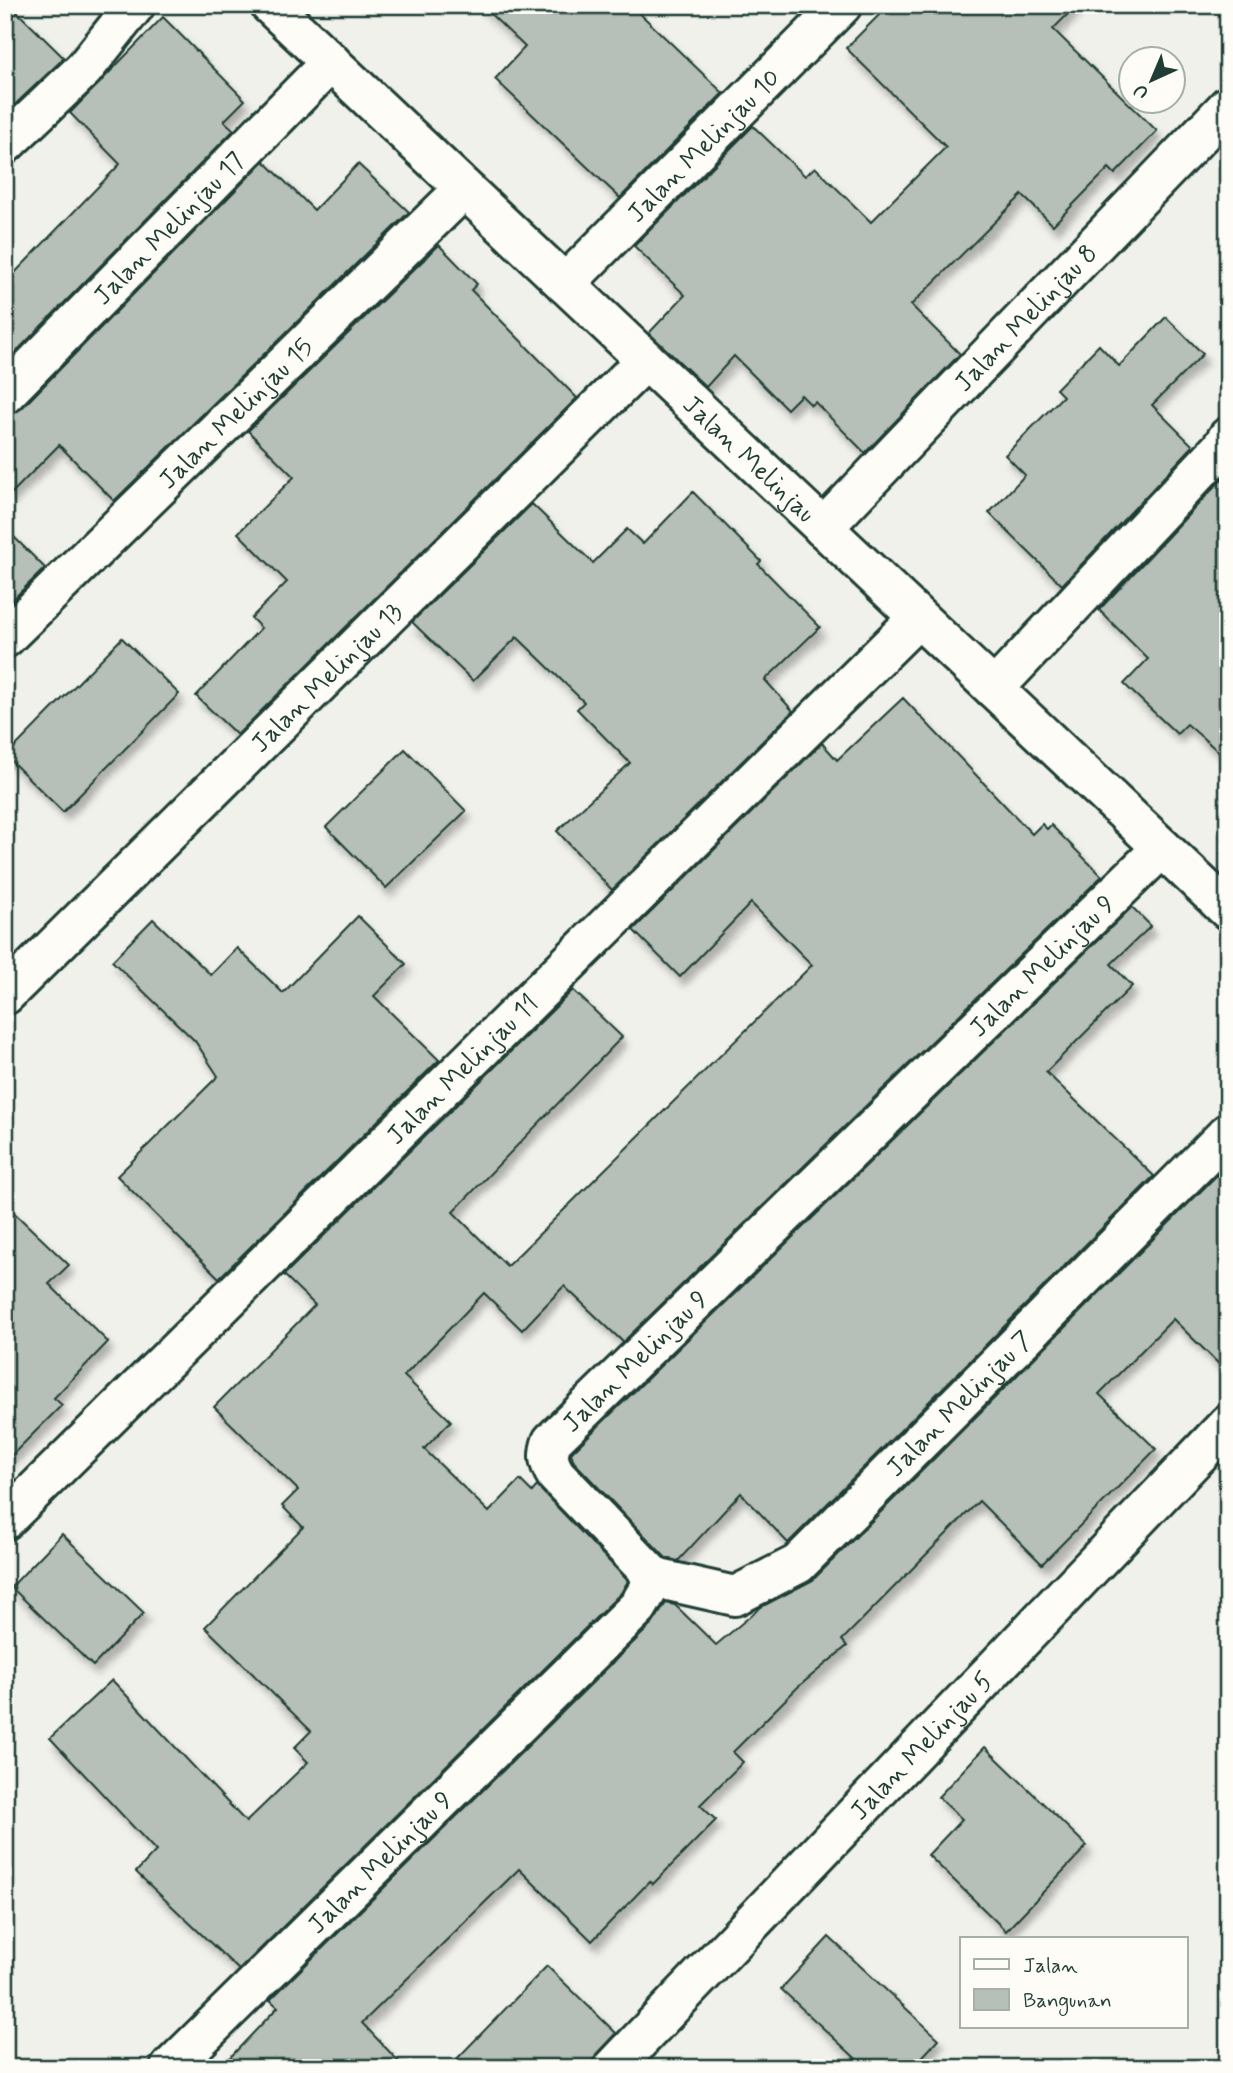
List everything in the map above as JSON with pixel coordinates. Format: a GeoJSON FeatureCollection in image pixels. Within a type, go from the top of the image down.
{"type":"FeatureCollection","features":[{"type":"Feature","properties":{"kind":"street"},"geometry":{"type":"LineString","coordinates":[[5,145],[84,69],[135,5]]}},
{"type":"Feature","properties":{"kind":"street","name":"Jalan Melinjau"},"geometry":{"type":"LineString","coordinates":[[270,5],[1228,910]]}},
{"type":"Feature","properties":{"kind":"street","name":"Jalan Melinjau 10"},"geometry":{"type":"LineString","coordinates":[[565,284],[842,5]]}},
{"type":"Feature","properties":{"kind":"street","name":"Jalan Melinjau 17"},"geometry":{"type":"LineString","coordinates":[[5,394],[331,62]]}},
{"type":"Feature","properties":{"kind":"street","name":"Jalan Melinjau 8"},"geometry":{"type":"LineString","coordinates":[[823,528],[1228,106]]}},
{"type":"Feature","properties":{"kind":"street","name":"Jalan Melinjau 15"},"geometry":{"type":"LineString","coordinates":[[5,638],[464,189]]}},
{"type":"Feature","properties":{"kind":"street","name":"Jalan Melinjau 13"},"geometry":{"type":"LineString","coordinates":[[5,995],[646,360]]}},
{"type":"Feature","properties":{"kind":"street"},"geometry":{"type":"LineString","coordinates":[[994,689],[1221,448],[1228,437]]}},
{"type":"Feature","properties":{"kind":"street","name":"Jalan Melinjau 11"},"geometry":{"type":"LineString","coordinates":[[5,1520],[918,618]]}},
{"type":"Feature","properties":{"kind":"street","name":"Jalan Melinjau 9"},"geometry":{"type":"LineString","coordinates":[[170,2068],[638,1607],[655,1578],[556,1475],[549,1464],[547,1453],[552,1441],[1163,848]]}},
{"type":"Feature","properties":{"kind":"street","name":"Jalan Melinjau 7"},"geometry":{"type":"LineString","coordinates":[[655,1578],[736,1596],[798,1564],[1228,1133]]}},
{"type":"Feature","properties":{"kind":"street","name":"Jalan Melinjau 5"},"geometry":{"type":"LineString","coordinates":[[613,2068],[1228,1424]]}},
{"type":"Feature","properties":{"kind":"building"},"geometry":{"type":"Polygon","coordinates":[[[5,5],[10,5],[64,58],[5,114],[5,5]]]}},
{"type":"Feature","properties":{"kind":"building"},"geometry":{"type":"Polygon","coordinates":[[[481,5],[631,5],[723,93],[620,198],[495,79],[525,47],[481,5]]]}},
{"type":"Feature","properties":{"kind":"building"},"geometry":{"type":"Polygon","coordinates":[[[889,5],[1077,5],[1053,29],[1118,93],[1118,116],[1142,116],[1157,131],[1115,174],[1109,168],[1053,225],[1022,195],[911,305],[960,354],[865,453],[815,402],[811,405],[801,395],[787,409],[734,356],[706,387],[649,333],[685,295],[634,246],[753,126],[805,176],[815,167],[871,222],[946,147],[846,48],[889,5]]]}},
{"type":"Feature","properties":{"kind":"building"},"geometry":{"type":"Polygon","coordinates":[[[163,17],[245,100],[224,121],[234,130],[5,363],[5,283],[120,164],[70,113],[163,17]]]}},
{"type":"Feature","properties":{"kind":"building"},"geometry":{"type":"Polygon","coordinates":[[[264,161],[314,210],[358,164],[409,212],[114,501],[59,445],[5,500],[5,415],[11,415],[21,409],[264,161]]]}},
{"type":"Feature","properties":{"kind":"building"},"geometry":{"type":"Polygon","coordinates":[[[439,245],[477,284],[471,290],[577,398],[237,735],[196,696],[261,628],[251,618],[287,582],[238,533],[294,477],[248,431],[439,245]]]}},
{"type":"Feature","properties":{"kind":"building"},"geometry":{"type":"Polygon","coordinates":[[[1166,317],[1203,354],[1152,405],[1193,446],[1062,585],[989,513],[1025,475],[1005,455],[1063,396],[1056,389],[1099,345],[1119,366],[1166,317]]]}},
{"type":"Feature","properties":{"kind":"building"},"geometry":{"type":"Polygon","coordinates":[[[1224,477],[1228,481],[1228,760],[1187,724],[1177,734],[1124,684],[1148,659],[1099,610],[1224,477]]]}},
{"type":"Feature","properties":{"kind":"building"},"geometry":{"type":"Polygon","coordinates":[[[693,492],[761,561],[758,564],[820,627],[765,680],[793,711],[612,890],[557,831],[630,763],[577,709],[584,702],[517,637],[473,681],[412,622],[532,504],[593,563],[627,529],[643,544],[693,492]]]}},
{"type":"Feature","properties":{"kind":"building"},"geometry":{"type":"Polygon","coordinates":[[[5,528],[45,568],[5,607],[5,528]]]}},
{"type":"Feature","properties":{"kind":"building"},"geometry":{"type":"Polygon","coordinates":[[[122,638],[179,694],[63,812],[6,756],[122,638]]]}},
{"type":"Feature","properties":{"kind":"building"},"geometry":{"type":"Polygon","coordinates":[[[903,698],[1032,834],[1042,824],[1047,829],[1051,825],[1102,876],[623,1342],[564,1286],[522,1330],[484,1293],[404,1376],[451,1421],[424,1449],[489,1512],[520,1480],[532,1492],[537,1486],[628,1581],[621,1593],[239,1970],[136,1872],[156,1851],[50,1738],[112,1680],[246,1822],[308,1762],[294,1748],[311,1731],[205,1627],[303,1527],[282,1506],[298,1490],[214,1407],[315,1305],[284,1275],[573,990],[622,1037],[453,1212],[507,1266],[812,965],[751,903],[680,977],[633,930],[822,743],[837,760],[903,698]]]}},
{"type":"Feature","properties":{"kind":"building"},"geometry":{"type":"Polygon","coordinates":[[[405,749],[466,811],[386,888],[326,827],[405,749]]]}},
{"type":"Feature","properties":{"kind":"building"},"geometry":{"type":"Polygon","coordinates":[[[1132,907],[1151,926],[1111,964],[1132,986],[1046,1072],[1154,1176],[788,1543],[741,1493],[678,1561],[666,1558],[574,1462],[571,1453],[1132,907]]]}},
{"type":"Feature","properties":{"kind":"building"},"geometry":{"type":"Polygon","coordinates":[[[358,916],[406,964],[374,996],[439,1060],[219,1278],[117,1176],[218,1076],[195,1041],[112,961],[153,919],[211,975],[237,948],[283,993],[358,916]]]}},
{"type":"Feature","properties":{"kind":"building"},"geometry":{"type":"Polygon","coordinates":[[[1228,1164],[1228,1373],[1173,1319],[1099,1394],[1156,1449],[1042,1564],[979,1501],[842,1640],[847,1646],[798,1687],[733,1752],[743,1762],[700,1805],[716,1820],[653,1884],[650,1881],[592,1941],[519,1869],[362,2023],[405,2068],[220,2068],[278,2007],[270,2000],[653,1623],[666,1603],[675,1605],[716,1645],[761,1607],[813,1580],[1228,1164]]]}},
{"type":"Feature","properties":{"kind":"building"},"geometry":{"type":"Polygon","coordinates":[[[5,1204],[69,1265],[49,1284],[108,1342],[54,1398],[62,1405],[5,1462],[5,1204]]]}},
{"type":"Feature","properties":{"kind":"building"},"geometry":{"type":"Polygon","coordinates":[[[62,1534],[144,1613],[93,1666],[11,1587],[62,1534]]]}},
{"type":"Feature","properties":{"kind":"building"},"geometry":{"type":"Polygon","coordinates":[[[985,1747],[1087,1846],[1006,1931],[928,1855],[962,1819],[938,1797],[985,1747]]]}},
{"type":"Feature","properties":{"kind":"building"},"geometry":{"type":"Polygon","coordinates":[[[829,1937],[939,2039],[912,2068],[866,2068],[781,1989],[829,1937]]]}},
{"type":"Feature","properties":{"kind":"building"},"geometry":{"type":"Polygon","coordinates":[[[547,1966],[616,2033],[597,2053],[592,2066],[448,2068],[547,1966]]]}}]}
